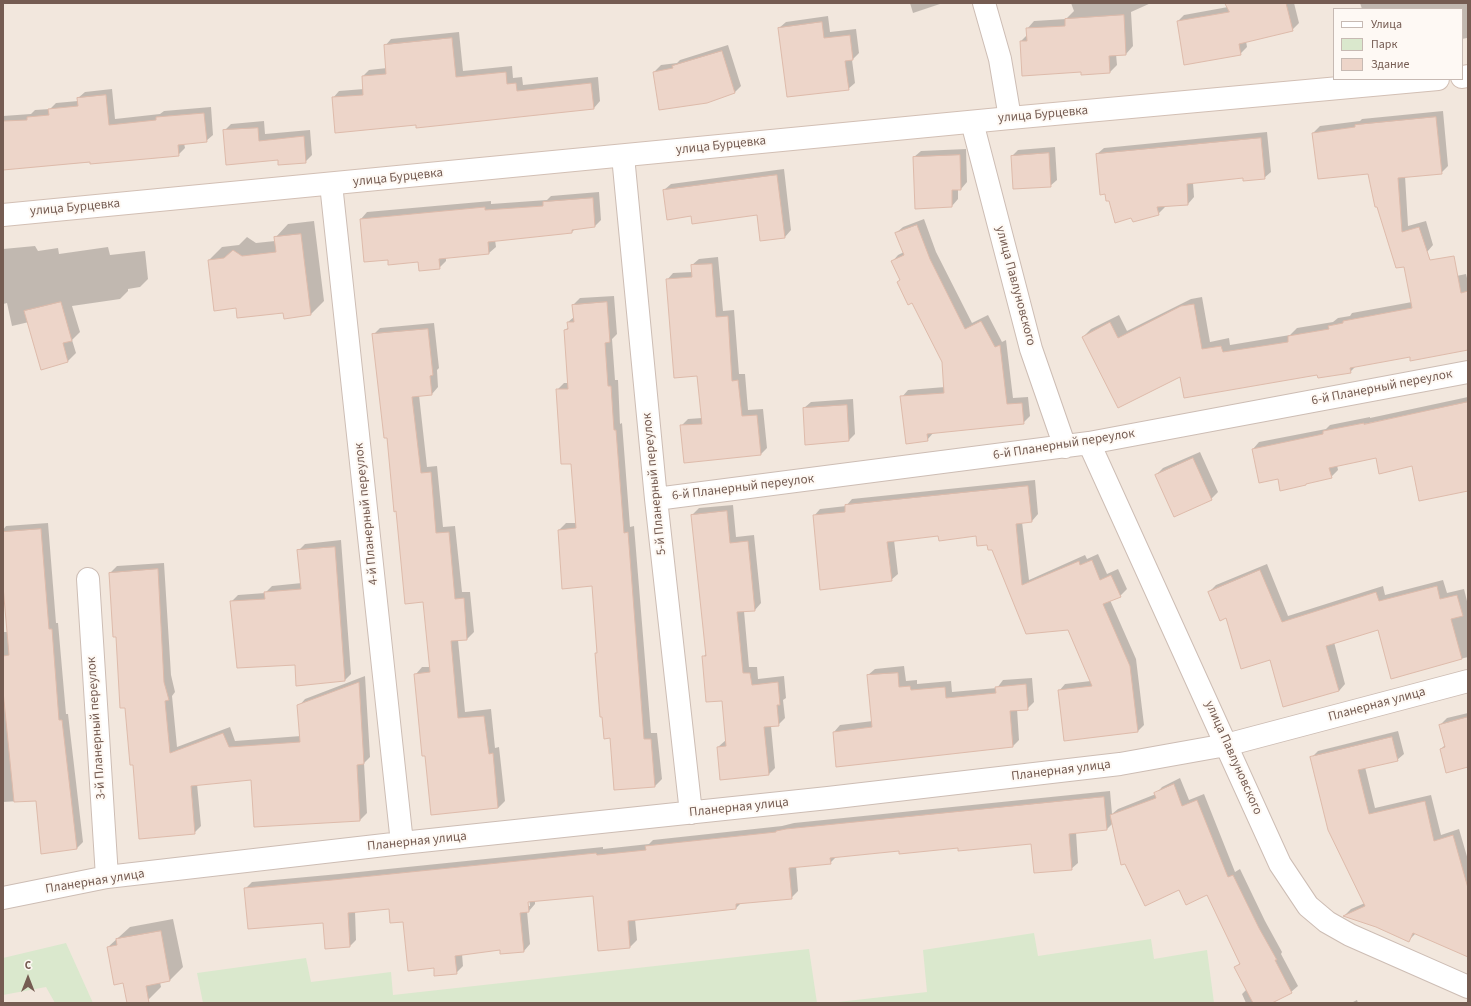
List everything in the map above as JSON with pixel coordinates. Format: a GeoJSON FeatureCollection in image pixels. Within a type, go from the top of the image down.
{"type":"FeatureCollection","features":[{"type":"Feature","properties":{"kind":"street"},"geometry":{"type":"LineString","coordinates":[[984,3],[1000,59],[1010,118]]}},
{"type":"Feature","properties":{"kind":"street","name":"улица Бурцевка"},"geometry":{"type":"LineString","coordinates":[[3,215],[1010,118],[1427,80]]}},
{"type":"Feature","properties":{"kind":"street","name":"улица Павлуновского"},"geometry":{"type":"LineString","coordinates":[[972,122],[1031,349],[1065,447]]}},
{"type":"Feature","properties":{"kind":"street","name":"5-й Планерный переулок"},"geometry":{"type":"LineString","coordinates":[[623,156],[656,499],[691,813]]}},
{"type":"Feature","properties":{"kind":"street","name":"4-й Планерный переулок"},"geometry":{"type":"LineString","coordinates":[[331,184],[402,843]]}},
{"type":"Feature","properties":{"kind":"street","name":"6-й Планерный переулок"},"geometry":{"type":"LineString","coordinates":[[656,499],[1065,447],[1468,372]]}},
{"type":"Feature","properties":{"kind":"street","name":"улица Павлуновского"},"geometry":{"type":"LineString","coordinates":[[1089,443],[1280,864],[1308,906],[1327,922],[1350,935],[1468,987]]}},
{"type":"Feature","properties":{"kind":"street","name":"3-й Планерный переулок"},"geometry":{"type":"LineString","coordinates":[[88,579],[107,877]]}},
{"type":"Feature","properties":{"kind":"street","name":"Планерная улица"},"geometry":{"type":"LineString","coordinates":[[3,898],[107,877],[1120,764],[1226,745],[1468,681]]}},
{"type":"Feature","properties":{"kind":"shaded area"},"geometry":{"type":"Polygon","coordinates":[[[3,3],[1468,3],[1468,1003],[3,1003],[3,3]]]}},
{"type":"Feature","properties":{"kind":"green space"},"geometry":{"type":"Polygon","coordinates":[[[1034,933],[1038,956],[1151,939],[1154,959],[1207,950],[1214,1003],[829,1003],[927,992],[923,950],[1034,933]]]}},
{"type":"Feature","properties":{"kind":"green space"},"geometry":{"type":"Polygon","coordinates":[[[66,943],[93,1003],[55,1003],[46,987],[3,995],[3,958],[66,943]]]}},
{"type":"Feature","properties":{"kind":"green space"},"geometry":{"type":"Polygon","coordinates":[[[809,949],[817,1003],[203,1003],[197,973],[306,958],[311,982],[391,972],[393,995],[809,949]]]}},
{"type":"Feature","properties":{"kind":"building"},"geometry":{"type":"Polygon","coordinates":[[[1225,3],[1286,3],[1293,31],[1239,44],[1241,55],[1184,65],[1177,21],[1229,12],[1225,3]]]}},
{"type":"Feature","properties":{"kind":"building"},"geometry":{"type":"Polygon","coordinates":[[[1124,15],[1126,55],[1109,56],[1110,73],[1081,75],[1081,72],[1022,76],[1020,41],[1027,41],[1026,28],[1065,26],[1065,19],[1124,15]]]}},
{"type":"Feature","properties":{"kind":"building"},"geometry":{"type":"Polygon","coordinates":[[[822,22],[824,38],[850,35],[853,60],[845,61],[849,90],[787,97],[778,28],[822,22]]]}},
{"type":"Feature","properties":{"kind":"building"},"geometry":{"type":"Polygon","coordinates":[[[452,38],[456,77],[506,72],[507,84],[516,83],[517,91],[591,83],[594,109],[416,128],[416,125],[335,133],[332,97],[363,95],[362,76],[386,74],[384,45],[452,38]]]}},
{"type":"Feature","properties":{"kind":"building"},"geometry":{"type":"Polygon","coordinates":[[[722,51],[735,93],[707,103],[659,110],[653,72],[673,68],[672,66],[722,51]]]}},
{"type":"Feature","properties":{"kind":"building"},"geometry":{"type":"Polygon","coordinates":[[[106,95],[109,125],[156,120],[156,117],[204,113],[207,142],[178,145],[179,156],[3,170],[3,121],[27,120],[27,117],[49,115],[48,109],[78,106],[77,98],[106,95]]]}},
{"type":"Feature","properties":{"kind":"building"},"geometry":{"type":"Polygon","coordinates":[[[1436,117],[1442,174],[1398,178],[1402,232],[1419,227],[1430,260],[1454,256],[1461,293],[1468,291],[1468,350],[1410,361],[1410,357],[1350,368],[1351,373],[1318,378],[1317,375],[1184,398],[1180,377],[1118,408],[1082,337],[1110,322],[1118,338],[1181,306],[1194,304],[1202,349],[1221,346],[1223,352],[1288,342],[1288,336],[1329,329],[1328,326],[1343,323],[1343,321],[1412,308],[1404,267],[1396,268],[1377,207],[1375,207],[1368,174],[1318,179],[1312,133],[1355,127],[1355,125],[1436,117]]]}},
{"type":"Feature","properties":{"kind":"building"},"geometry":{"type":"Polygon","coordinates":[[[258,128],[259,141],[304,136],[306,163],[278,165],[278,160],[226,165],[223,130],[258,128]]]}},
{"type":"Feature","properties":{"kind":"building"},"geometry":{"type":"Polygon","coordinates":[[[1261,138],[1265,179],[1243,181],[1243,178],[1187,184],[1188,205],[1157,207],[1159,215],[1133,222],[1131,218],[1115,223],[1109,201],[1106,201],[1105,194],[1100,195],[1096,154],[1261,138]]]}},
{"type":"Feature","properties":{"kind":"building"},"geometry":{"type":"Polygon","coordinates":[[[1049,153],[1051,187],[1013,189],[1011,156],[1049,153]]]}},
{"type":"Feature","properties":{"kind":"building"},"geometry":{"type":"Polygon","coordinates":[[[960,155],[961,190],[952,190],[952,207],[915,209],[913,157],[960,155]]]}},
{"type":"Feature","properties":{"kind":"building"},"geometry":{"type":"Polygon","coordinates":[[[777,175],[785,238],[760,241],[757,215],[692,224],[691,216],[667,220],[663,190],[777,175]]]}},
{"type":"Feature","properties":{"kind":"building"},"geometry":{"type":"Polygon","coordinates":[[[593,198],[595,227],[572,230],[572,233],[488,242],[489,254],[439,259],[440,269],[419,271],[418,262],[388,265],[388,260],[364,262],[360,219],[485,207],[485,210],[543,206],[543,202],[593,198]]]}},
{"type":"Feature","properties":{"kind":"building"},"geometry":{"type":"Polygon","coordinates":[[[917,225],[930,259],[965,329],[981,321],[995,347],[1000,345],[1007,404],[1022,403],[1024,424],[927,434],[928,441],[906,444],[900,396],[944,393],[942,362],[912,303],[908,305],[897,282],[900,280],[891,261],[904,255],[895,233],[917,225]]]}},
{"type":"Feature","properties":{"kind":"building"},"geometry":{"type":"Polygon","coordinates":[[[301,234],[311,315],[284,319],[283,313],[237,318],[236,308],[214,311],[208,260],[224,258],[233,250],[242,256],[276,252],[274,237],[301,234]]]}},
{"type":"Feature","properties":{"kind":"building"},"geometry":{"type":"Polygon","coordinates":[[[712,264],[716,317],[728,316],[732,381],[738,380],[742,416],[757,415],[761,455],[684,463],[680,425],[702,424],[697,376],[674,378],[666,279],[692,277],[691,265],[712,264]]]}},
{"type":"Feature","properties":{"kind":"building"},"geometry":{"type":"Polygon","coordinates":[[[61,302],[72,341],[63,343],[68,362],[41,370],[24,311],[61,302]]]}},
{"type":"Feature","properties":{"kind":"building"},"geometry":{"type":"Polygon","coordinates":[[[607,302],[610,342],[605,343],[608,386],[611,386],[614,430],[616,430],[624,533],[628,532],[644,739],[651,739],[655,787],[614,790],[610,738],[604,739],[602,717],[600,717],[592,586],[562,589],[558,530],[576,528],[571,464],[561,464],[556,389],[568,389],[564,330],[568,329],[567,322],[574,322],[572,305],[607,302]]]}},
{"type":"Feature","properties":{"kind":"building"},"geometry":{"type":"Polygon","coordinates":[[[428,329],[433,375],[430,376],[432,395],[412,397],[421,473],[431,472],[436,533],[449,532],[455,599],[464,598],[467,640],[451,641],[458,718],[484,716],[489,754],[493,753],[498,808],[431,815],[425,756],[422,756],[414,674],[430,672],[423,602],[405,604],[396,511],[394,512],[387,438],[384,438],[372,334],[428,329]]]}},
{"type":"Feature","properties":{"kind":"building"},"geometry":{"type":"Polygon","coordinates":[[[1468,402],[1468,491],[1419,501],[1412,466],[1379,474],[1376,458],[1329,468],[1332,478],[1280,491],[1278,479],[1259,483],[1252,449],[1323,434],[1323,431],[1468,402]]]}},
{"type":"Feature","properties":{"kind":"building"},"geometry":{"type":"Polygon","coordinates":[[[847,405],[849,441],[805,445],[803,408],[847,405]]]}},
{"type":"Feature","properties":{"kind":"building"},"geometry":{"type":"Polygon","coordinates":[[[1193,458],[1212,500],[1174,517],[1155,475],[1193,458]]]}},
{"type":"Feature","properties":{"kind":"building"},"geometry":{"type":"Polygon","coordinates":[[[1028,486],[1032,522],[1016,524],[1022,585],[1079,561],[1080,565],[1092,560],[1100,580],[1111,575],[1121,597],[1103,604],[1130,666],[1138,732],[1064,741],[1058,690],[1092,686],[1068,630],[1026,634],[992,550],[988,550],[987,545],[977,546],[976,536],[939,541],[938,536],[887,542],[892,581],[820,590],[813,515],[845,512],[845,505],[1028,486]]]}},
{"type":"Feature","properties":{"kind":"building"},"geometry":{"type":"Polygon","coordinates":[[[727,511],[730,543],[748,541],[755,611],[737,612],[743,673],[750,673],[752,685],[778,682],[780,705],[777,705],[779,726],[764,727],[769,775],[720,780],[717,747],[726,746],[722,701],[706,702],[702,656],[706,656],[691,515],[727,511]]]}},
{"type":"Feature","properties":{"kind":"building"},"geometry":{"type":"Polygon","coordinates":[[[41,529],[49,629],[52,629],[59,720],[62,720],[77,849],[41,854],[36,801],[14,802],[3,691],[3,656],[9,655],[3,586],[3,532],[41,529]]]}},
{"type":"Feature","properties":{"kind":"building"},"geometry":{"type":"Polygon","coordinates":[[[335,547],[345,681],[296,686],[295,665],[237,668],[230,601],[265,599],[264,592],[301,589],[297,550],[335,547]]]}},
{"type":"Feature","properties":{"kind":"building"},"geometry":{"type":"Polygon","coordinates":[[[158,569],[164,682],[169,700],[165,701],[170,753],[223,733],[229,747],[300,742],[297,705],[359,682],[364,764],[357,765],[360,821],[254,827],[251,780],[191,786],[195,834],[139,839],[133,765],[130,765],[125,708],[120,708],[116,637],[113,637],[109,573],[158,569]]]}},
{"type":"Feature","properties":{"kind":"building"},"geometry":{"type":"Polygon","coordinates":[[[1260,570],[1282,622],[1376,592],[1379,601],[1437,586],[1440,599],[1457,595],[1463,616],[1451,619],[1462,659],[1391,679],[1378,630],[1326,646],[1339,691],[1283,707],[1270,660],[1241,669],[1226,618],[1220,621],[1208,592],[1260,570]]]}},
{"type":"Feature","properties":{"kind":"building"},"geometry":{"type":"Polygon","coordinates":[[[898,673],[899,687],[910,686],[911,690],[945,687],[946,698],[996,693],[995,687],[1026,684],[1028,710],[1010,711],[1013,747],[836,767],[833,732],[872,727],[867,675],[898,673]]]}},
{"type":"Feature","properties":{"kind":"building"},"geometry":{"type":"Polygon","coordinates":[[[1468,717],[1468,767],[1446,773],[1440,749],[1445,747],[1439,725],[1468,717]]]}},
{"type":"Feature","properties":{"kind":"building"},"geometry":{"type":"Polygon","coordinates":[[[1392,737],[1398,761],[1358,770],[1369,814],[1425,801],[1434,841],[1453,835],[1468,888],[1468,957],[1413,933],[1409,942],[1376,927],[1343,916],[1365,906],[1328,830],[1310,757],[1392,737]]]}},
{"type":"Feature","properties":{"kind":"building"},"geometry":{"type":"Polygon","coordinates":[[[1174,784],[1182,806],[1197,800],[1228,877],[1233,875],[1259,928],[1277,960],[1275,960],[1292,993],[1272,1003],[1253,1003],[1234,967],[1240,964],[1207,895],[1186,905],[1179,890],[1145,906],[1125,864],[1121,865],[1110,815],[1156,798],[1154,793],[1174,784]]]}},
{"type":"Feature","properties":{"kind":"building"},"geometry":{"type":"Polygon","coordinates":[[[1104,797],[1107,830],[1069,834],[1072,870],[1034,873],[1031,844],[958,851],[958,848],[899,854],[899,851],[830,858],[831,864],[789,868],[792,899],[736,904],[736,909],[628,921],[630,948],[598,951],[593,896],[528,902],[529,912],[520,913],[524,952],[500,954],[500,950],[455,956],[457,974],[434,976],[434,968],[408,971],[403,922],[390,923],[389,909],[348,913],[350,947],[325,949],[323,923],[248,929],[244,888],[596,853],[597,855],[646,850],[645,846],[776,832],[786,829],[1104,797]]]}},
{"type":"Feature","properties":{"kind":"building"},"geometry":{"type":"Polygon","coordinates":[[[161,931],[170,981],[146,986],[149,1003],[127,1003],[123,983],[114,985],[107,947],[117,945],[116,939],[161,931]]]}}]}
